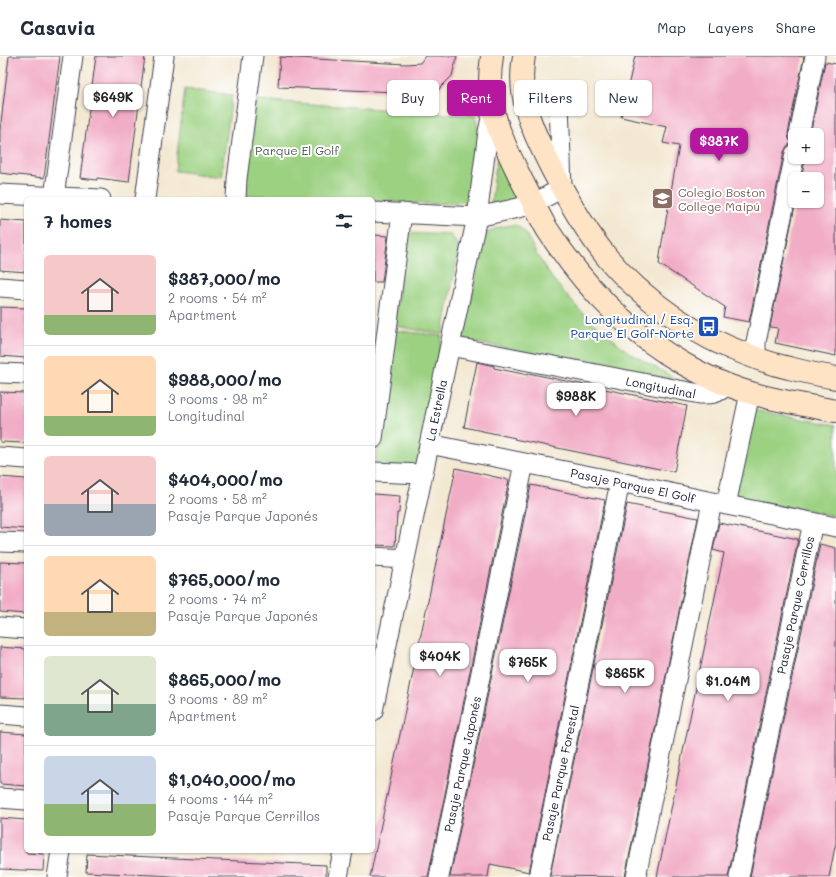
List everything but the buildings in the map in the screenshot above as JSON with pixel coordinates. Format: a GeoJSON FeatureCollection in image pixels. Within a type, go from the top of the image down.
{"type":"FeatureCollection","features":[{"type":"Feature","properties":{"kind":"main road"},"geometry":{"type":"LineString","coordinates":[[490,80],[492,56]]}},
{"type":"Feature","properties":{"kind":"main road"},"geometry":{"type":"LineString","coordinates":[[524,56],[522,69],[524,98],[535,136],[562,188],[588,232],[605,255],[625,277],[647,297],[669,313],[700,332],[734,349],[756,358],[789,368],[836,378]]}},
{"type":"Feature","properties":{"kind":"main road"},"geometry":{"type":"LineString","coordinates":[[496,116],[506,145],[533,204],[554,239],[581,277],[602,301],[624,321],[671,357],[728,386],[788,403],[836,411]]}},
{"type":"Feature","properties":{"kind":"street"},"geometry":{"type":"LineString","coordinates":[[0,194],[54,197],[73,56]]}},
{"type":"Feature","properties":{"kind":"street"},"geometry":{"type":"LineString","coordinates":[[145,197],[164,56]]}},
{"type":"Feature","properties":{"kind":"street"},"geometry":{"type":"LineString","coordinates":[[236,197],[237,179],[253,56]]}},
{"type":"Feature","properties":{"kind":"street"},"geometry":{"type":"LineString","coordinates":[[801,128],[816,56]]}},
{"type":"Feature","properties":{"kind":"street","name":"La Estrella"},"geometry":{"type":"LineString","coordinates":[[375,692],[380,644],[405,559],[477,217],[491,116]]}},
{"type":"Feature","properties":{"kind":"street"},"geometry":{"type":"LineString","coordinates":[[375,212],[477,217],[533,204],[562,188],[559,116]]}},
{"type":"Feature","properties":{"kind":"street"},"geometry":{"type":"LineString","coordinates":[[756,358],[756,342],[793,164]]}},
{"type":"Feature","properties":{"kind":"street"},"geometry":{"type":"LineString","coordinates":[[375,423],[402,213]]}},
{"type":"Feature","properties":{"kind":"street"},"geometry":{"type":"LineString","coordinates":[[0,287],[24,289]]}},
{"type":"Feature","properties":{"kind":"street","name":"Longitudinal"},"geometry":{"type":"LineString","coordinates":[[450,346],[700,394],[711,394],[728,386]]}},
{"type":"Feature","properties":{"kind":"street"},"geometry":{"type":"LineString","coordinates":[[0,373],[24,374]]}},
{"type":"Feature","properties":{"kind":"street"},"geometry":{"type":"LineString","coordinates":[[636,877],[719,503],[750,393]]}},
{"type":"Feature","properties":{"kind":"street","name":"Pasaje Parque El Golf"},"geometry":{"type":"LineString","coordinates":[[429,444],[836,527]]}},
{"type":"Feature","properties":{"kind":"street"},"geometry":{"type":"LineString","coordinates":[[0,457],[24,459]]}},
{"type":"Feature","properties":{"kind":"street","name":"Pasaje Parque Japonés"},"geometry":{"type":"LineString","coordinates":[[439,877],[524,463]]}},
{"type":"Feature","properties":{"kind":"street"},"geometry":{"type":"LineString","coordinates":[[375,472],[423,474]]}},
{"type":"Feature","properties":{"kind":"street","name":"Pasaje Parque Forestal"},"geometry":{"type":"LineString","coordinates":[[539,877],[620,482]]}},
{"type":"Feature","properties":{"kind":"street","name":"Pasaje Parque Cerrillos"},"geometry":{"type":"LineString","coordinates":[[739,877],[813,522]]}},
{"type":"Feature","properties":{"kind":"street"},"geometry":{"type":"LineString","coordinates":[[0,542],[24,543]]}},
{"type":"Feature","properties":{"kind":"street"},"geometry":{"type":"LineString","coordinates":[[375,557],[405,559]]}},
{"type":"Feature","properties":{"kind":"street"},"geometry":{"type":"LineString","coordinates":[[0,627],[24,629]]}},
{"type":"Feature","properties":{"kind":"street"},"geometry":{"type":"LineString","coordinates":[[0,714],[24,716]]}},
{"type":"Feature","properties":{"kind":"street"},"geometry":{"type":"LineString","coordinates":[[0,798],[24,800]]}},
{"type":"Feature","properties":{"kind":"street"},"geometry":{"type":"LineString","coordinates":[[57,877],[61,853]]}},
{"type":"Feature","properties":{"kind":"street"},"geometry":{"type":"LineString","coordinates":[[338,877],[344,853]]}},
{"type":"Feature","properties":{"kind":"green space"},"geometry":{"type":"Polygon","coordinates":[[[185,89],[232,95],[221,177],[175,171],[185,89]]]}},
{"type":"Feature","properties":{"kind":"green space","name":"Parque El Golf"},"geometry":{"type":"Polygon","coordinates":[[[256,100],[387,110],[387,116],[439,116],[439,113],[447,114],[447,116],[475,116],[480,136],[471,202],[432,204],[375,201],[375,197],[284,197],[240,195],[256,100]]]}},
{"type":"Feature","properties":{"kind":"green space"},"geometry":{"type":"Polygon","coordinates":[[[497,157],[516,200],[505,204],[491,204],[497,157]]]}},
{"type":"Feature","properties":{"kind":"green space"},"geometry":{"type":"Polygon","coordinates":[[[514,225],[518,226],[525,232],[537,255],[552,278],[587,318],[630,353],[673,377],[669,379],[463,340],[484,238],[493,230],[514,225]]]}},
{"type":"Feature","properties":{"kind":"green space"},"geometry":{"type":"Polygon","coordinates":[[[406,233],[451,235],[459,247],[443,334],[394,326],[406,233]]]}},
{"type":"Feature","properties":{"kind":"green space"},"geometry":{"type":"Polygon","coordinates":[[[393,330],[442,336],[418,468],[375,466],[393,330]]]}},
{"type":"Feature","properties":{"kind":"green space"},"geometry":{"type":"Polygon","coordinates":[[[752,410],[836,425],[836,516],[734,498],[752,410]]]}},
{"type":"Feature","properties":{"kind":"place","name":"Colegio Boston College Maipú"},"geometry":{"type":"Point","coordinates":[662,199]}},
{"type":"Feature","properties":{"kind":"place","name":"Longitudinal / Esq. Parque El Golf-Norte"},"geometry":{"type":"Point","coordinates":[709,326]}}]}
